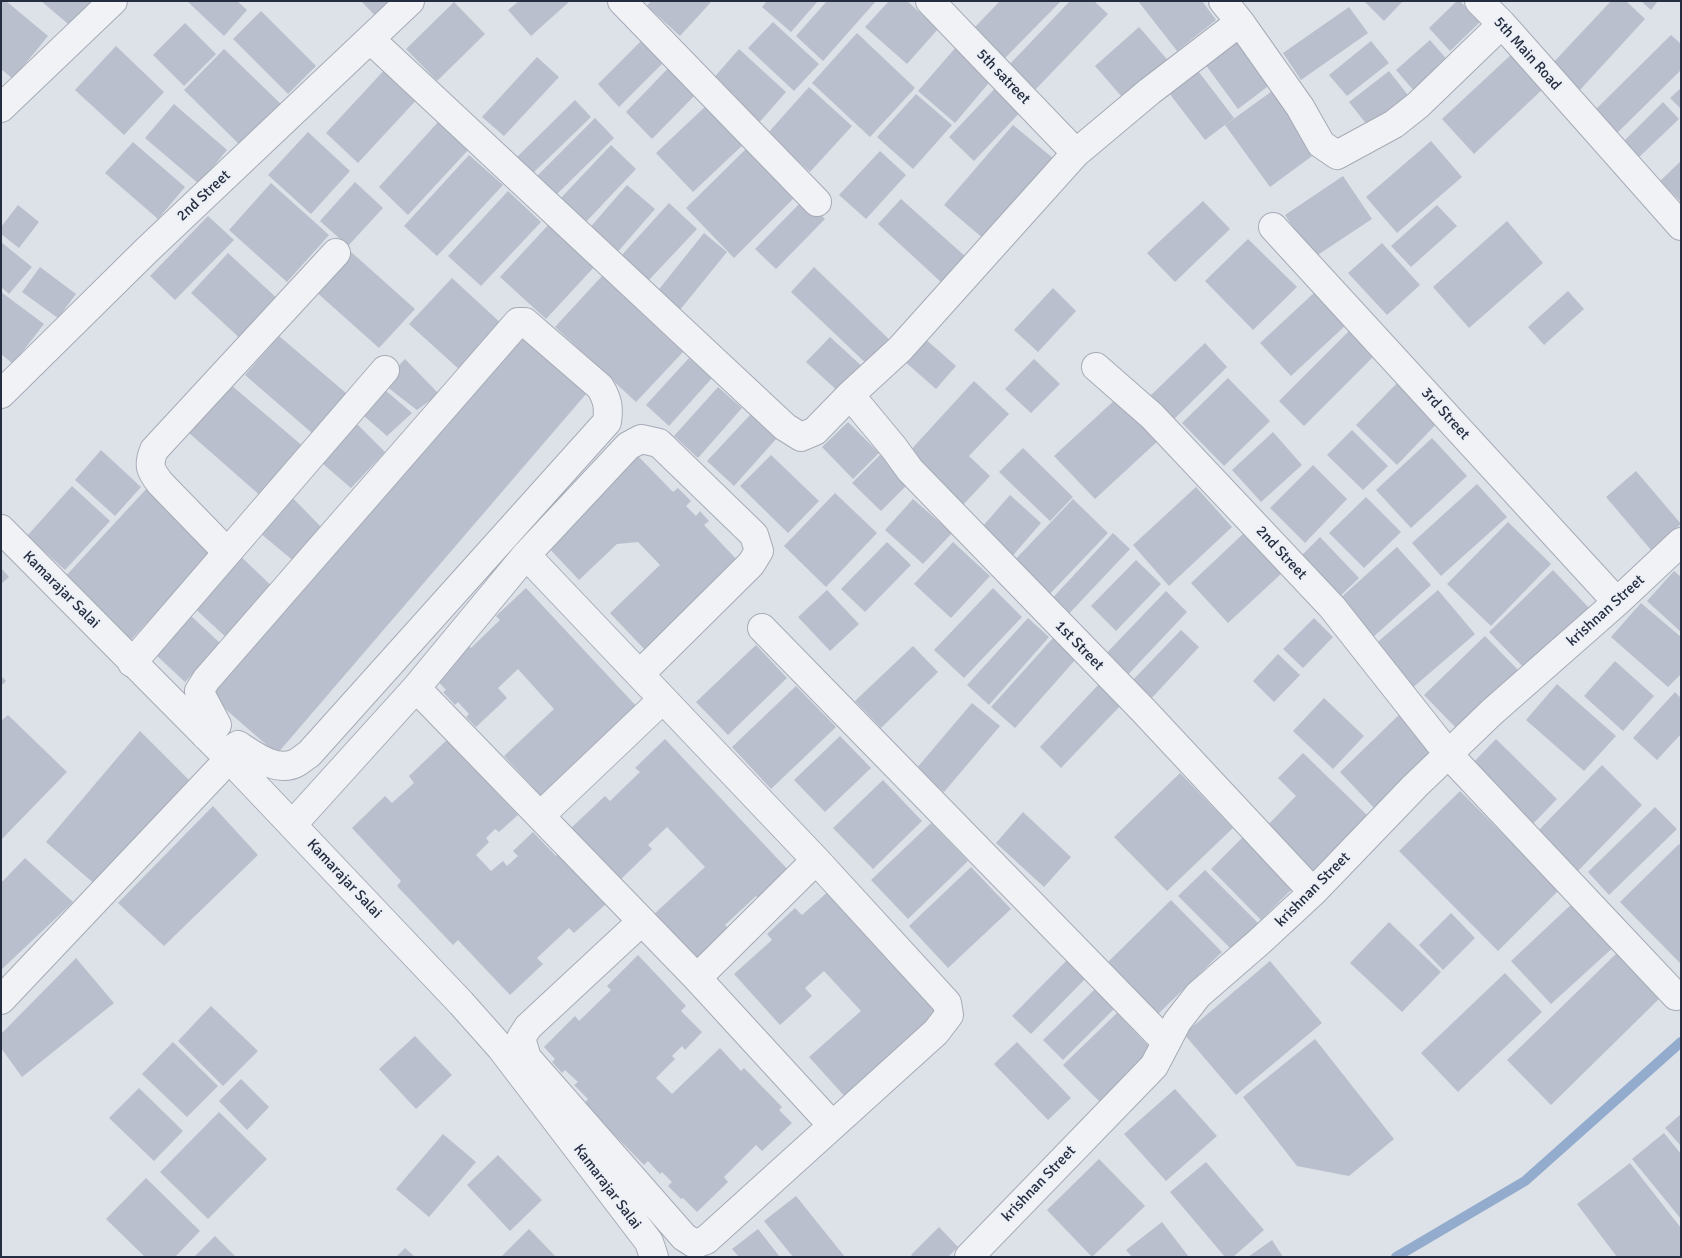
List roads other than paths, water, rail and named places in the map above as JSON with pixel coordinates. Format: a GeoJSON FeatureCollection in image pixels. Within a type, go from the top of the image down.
{"type":"FeatureCollection","features":[{"type":"Feature","properties":{"kind":"street"},"geometry":{"type":"LineString","coordinates":[[1,108],[113,1]]}},
{"type":"Feature","properties":{"kind":"street","name":"2nd Street"},"geometry":{"type":"LineString","coordinates":[[6,380],[147,250],[410,1]]}},
{"type":"Feature","properties":{"kind":"street"},"geometry":{"type":"LineString","coordinates":[[622,1],[817,202]]}},
{"type":"Feature","properties":{"kind":"street","name":"5th satreet"},"geometry":{"type":"LineString","coordinates":[[930,1],[1076,153]]}},
{"type":"Feature","properties":{"kind":"street"},"geometry":{"type":"LineString","coordinates":[[1223,1],[1300,107],[1321,144],[1337,155],[1394,124],[1410,112],[1502,24]]}},
{"type":"Feature","properties":{"kind":"street","name":"5th Main Road"},"geometry":{"type":"LineString","coordinates":[[1479,1],[1502,24],[1681,226]]}},
{"type":"Feature","properties":{"kind":"street"},"geometry":{"type":"LineString","coordinates":[[370,39],[785,427],[801,437],[816,431],[850,395],[912,336],[1076,153],[1150,91],[1240,22]]}},
{"type":"Feature","properties":{"kind":"street","name":"3rd Street"},"geometry":{"type":"LineString","coordinates":[[1273,226],[1617,602]]}},
{"type":"Feature","properties":{"kind":"street"},"geometry":{"type":"LineString","coordinates":[[227,552],[156,478],[152,472],[150,461],[154,450],[336,253]]}},
{"type":"Feature","properties":{"kind":"street"},"geometry":{"type":"LineString","coordinates":[[1,1000],[220,750],[238,745],[273,765],[294,764],[308,754],[607,422],[609,408],[600,387],[525,322],[518,322],[206,680],[200,691],[217,725],[220,750]]}},
{"type":"Feature","properties":{"kind":"street","name":"2nd Street"},"geometry":{"type":"LineString","coordinates":[[1096,368],[1152,416],[1332,607],[1449,755],[1676,996]]}},
{"type":"Feature","properties":{"kind":"street"},"geometry":{"type":"LineString","coordinates":[[132,662],[385,370]]}},
{"type":"Feature","properties":{"kind":"street","name":"1st Street"},"geometry":{"type":"LineString","coordinates":[[850,395],[910,470],[1144,711],[1313,892]]}},
{"type":"Feature","properties":{"kind":"street"},"geometry":{"type":"LineString","coordinates":[[293,824],[416,688],[526,555],[628,446],[641,440],[659,444],[754,535],[759,551],[751,564],[640,674]]}},
{"type":"Feature","properties":{"kind":"street","name":"Kamarajar Salai"},"geometry":{"type":"LineString","coordinates":[[1,529],[293,824],[461,1003],[501,1048],[649,1242],[654,1257]]}},
{"type":"Feature","properties":{"kind":"street","name":"krishnan Street"},"geometry":{"type":"LineString","coordinates":[[969,1257],[1154,1066],[1177,1022],[1198,995],[1313,892],[1415,786],[1492,712],[1617,602],[1681,542]]}},
{"type":"Feature","properties":{"kind":"street"},"geometry":{"type":"LineString","coordinates":[[526,555],[816,860],[947,1003],[949,1015],[936,1032],[706,1240],[695,1244],[684,1238],[527,1058],[521,1038],[528,1027],[642,921]]}},
{"type":"Feature","properties":{"kind":"street"},"geometry":{"type":"LineString","coordinates":[[762,628],[1166,1042]]}},
{"type":"Feature","properties":{"kind":"street"},"geometry":{"type":"LineString","coordinates":[[416,688],[697,978],[832,1125]]}},
{"type":"Feature","properties":{"kind":"street"},"geometry":{"type":"LineString","coordinates":[[540,816],[664,699]]}},
{"type":"Feature","properties":{"kind":"street"},"geometry":{"type":"LineString","coordinates":[[697,978],[816,860]]}},
{"type":"Feature","properties":{"kind":"waterway"},"geometry":{"type":"LineString","coordinates":[[1396,1257],[1525,1181],[1681,1042]]}}]}
